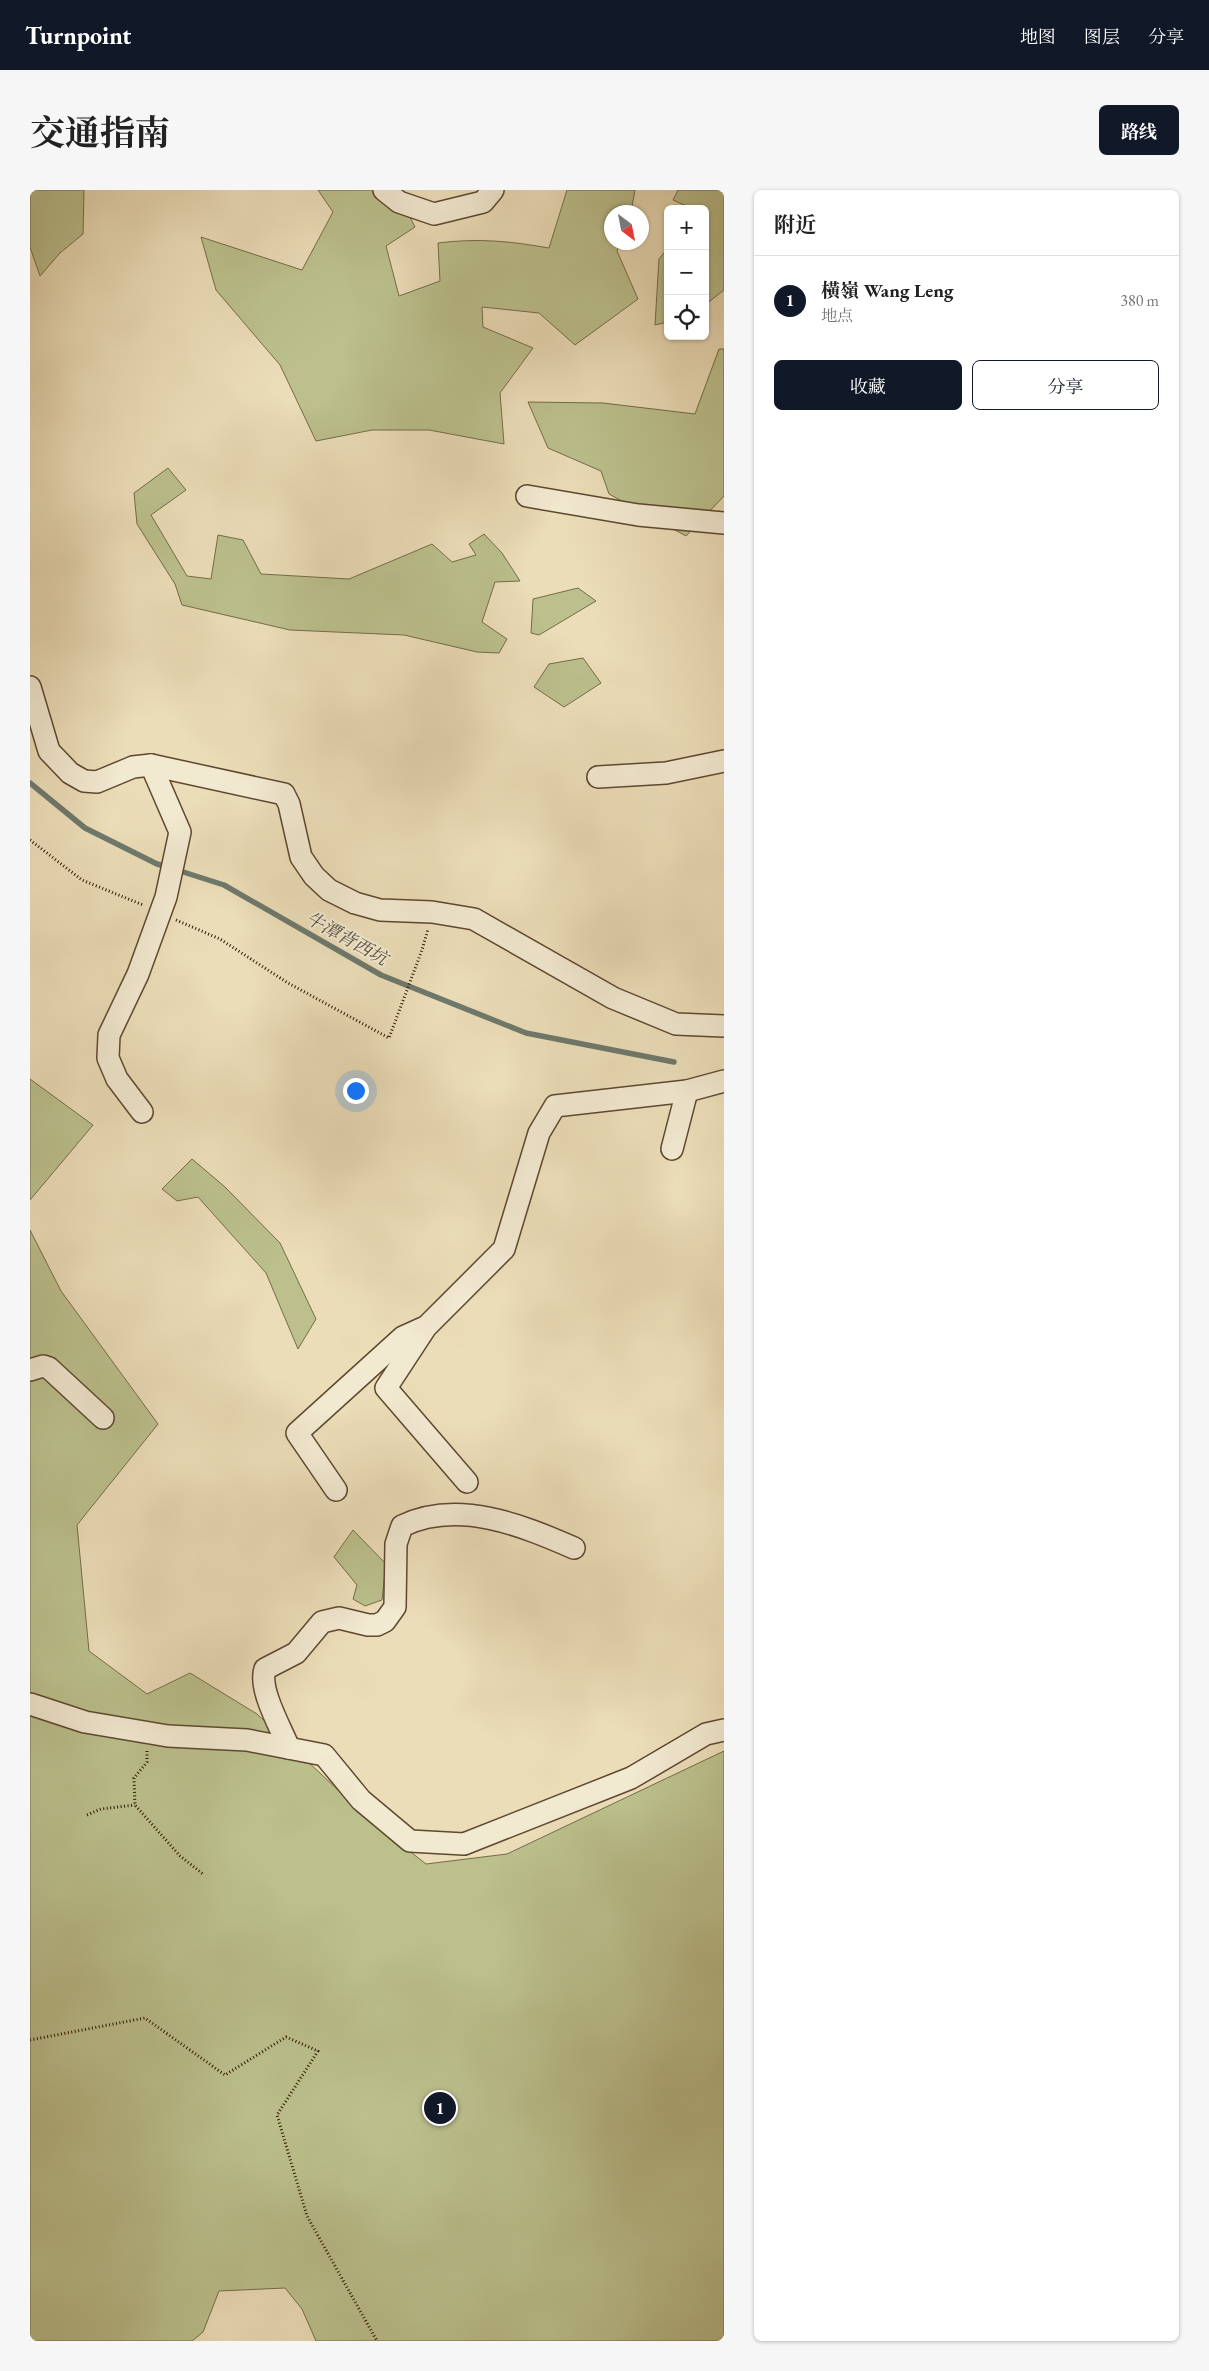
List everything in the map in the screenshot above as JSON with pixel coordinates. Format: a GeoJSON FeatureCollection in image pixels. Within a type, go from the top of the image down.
{"type":"FeatureCollection","features":[{"type":"Feature","properties":{"kind":"street"},"geometry":{"type":"LineString","coordinates":[[384,190],[398,202],[434,214],[483,202],[493,190]]}},
{"type":"Feature","properties":{"kind":"street"},"geometry":{"type":"LineString","coordinates":[[527,496],[638,515],[724,523]]}},
{"type":"Feature","properties":{"kind":"street"},"geometry":{"type":"LineString","coordinates":[[30,687],[49,751],[70,773],[84,781],[97,782],[133,767],[151,765],[284,794],[289,804],[301,857],[314,876],[329,890],[355,903],[380,910],[432,912],[474,919],[613,998],[676,1024],[724,1026]]}},
{"type":"Feature","properties":{"kind":"street"},"geometry":{"type":"LineString","coordinates":[[598,777],[666,773],[724,761]]}},
{"type":"Feature","properties":{"kind":"street"},"geometry":{"type":"LineString","coordinates":[[142,1112],[114,1072],[108,1058],[109,1035],[138,974],[163,904],[180,832],[151,765]]}},
{"type":"Feature","properties":{"kind":"street"},"geometry":{"type":"LineString","coordinates":[[467,1482],[386,1388],[426,1327],[504,1248],[539,1133],[554,1106],[687,1092],[724,1080]]}},
{"type":"Feature","properties":{"kind":"street"},"geometry":{"type":"LineString","coordinates":[[672,1148],[687,1092]]}},
{"type":"Feature","properties":{"kind":"street"},"geometry":{"type":"LineString","coordinates":[[336,1490],[297,1433],[403,1337],[426,1327]]}},
{"type":"Feature","properties":{"kind":"street"},"geometry":{"type":"LineString","coordinates":[[30,1370],[43,1366],[49,1368],[103,1418]]}},
{"type":"Feature","properties":{"kind":"street"},"geometry":{"type":"LineString","coordinates":[[289,1748],[265,1689],[263,1676],[265,1669],[296,1653],[322,1622],[339,1618],[377,1625],[385,1621],[396,1607],[396,1544],[402,1526],[440,1515],[495,1518],[574,1548]]}},
{"type":"Feature","properties":{"kind":"street"},"geometry":{"type":"LineString","coordinates":[[30,1704],[85,1722],[168,1736],[247,1740],[324,1755],[361,1800],[410,1841],[464,1844],[631,1778],[706,1734],[724,1730]]}},
{"type":"Feature","properties":{"kind":"path"},"geometry":{"type":"LineString","coordinates":[[30,840],[82,880],[163,904],[288,983],[389,1038],[422,950]]}},
{"type":"Feature","properties":{"kind":"path"},"geometry":{"type":"LineString","coordinates":[[146,1732],[147,1762],[134,1778],[135,1805],[180,1856],[203,1874]]}},
{"type":"Feature","properties":{"kind":"path"},"geometry":{"type":"LineString","coordinates":[[87,1815],[101,1809],[135,1805]]}},
{"type":"Feature","properties":{"kind":"path"},"geometry":{"type":"LineString","coordinates":[[30,2040],[145,2018],[226,2075],[286,2037],[318,2051],[277,2115],[307,2216],[377,2341]]}},
{"type":"Feature","properties":{"kind":"green space"},"geometry":{"type":"Polygon","coordinates":[[[30,190],[84,190],[83,234],[60,253],[40,276],[30,247],[30,190]]]}},
{"type":"Feature","properties":{"kind":"green space"},"geometry":{"type":"Polygon","coordinates":[[[318,190],[396,190],[415,227],[386,246],[399,296],[440,281],[438,243],[493,241],[549,248],[567,190],[635,190],[632,205],[604,205],[604,250],[617,250],[638,299],[575,345],[539,313],[482,307],[483,327],[533,348],[500,393],[504,444],[429,430],[372,430],[316,441],[280,365],[216,290],[201,237],[302,270],[333,212],[318,190]]]}},
{"type":"Feature","properties":{"kind":"green space"},"geometry":{"type":"Polygon","coordinates":[[[678,190],[724,190],[724,290],[709,302],[709,205],[684,205],[673,200],[678,190]]]}},
{"type":"Feature","properties":{"kind":"green space"},"geometry":{"type":"Polygon","coordinates":[[[664,253],[664,323],[655,325],[659,259],[664,253]]]}},
{"type":"Feature","properties":{"kind":"green space"},"geometry":{"type":"Polygon","coordinates":[[[719,349],[724,349],[724,496],[686,536],[609,494],[601,471],[548,448],[528,402],[603,403],[695,414],[719,349]]]}},
{"type":"Feature","properties":{"kind":"green space"},"geometry":{"type":"Polygon","coordinates":[[[168,468],[186,490],[151,515],[187,576],[211,579],[218,535],[243,540],[261,574],[349,579],[432,544],[452,562],[476,555],[469,544],[484,534],[502,553],[520,581],[495,582],[482,622],[507,639],[499,653],[477,652],[404,635],[290,630],[182,605],[175,584],[137,524],[134,493],[168,468]]]}},
{"type":"Feature","properties":{"kind":"green space"},"geometry":{"type":"Polygon","coordinates":[[[578,588],[596,601],[539,635],[531,633],[533,599],[578,588]]]}},
{"type":"Feature","properties":{"kind":"green space"},"geometry":{"type":"Polygon","coordinates":[[[583,658],[601,683],[564,707],[534,687],[549,664],[583,658]]]}},
{"type":"Feature","properties":{"kind":"green space"},"geometry":{"type":"Polygon","coordinates":[[[30,1079],[93,1125],[30,1200],[30,1079]]]}},
{"type":"Feature","properties":{"kind":"green space"},"geometry":{"type":"Polygon","coordinates":[[[192,1159],[225,1187],[280,1243],[316,1319],[298,1349],[266,1273],[198,1197],[177,1201],[162,1189],[192,1159]]]}},
{"type":"Feature","properties":{"kind":"green space"},"geometry":{"type":"Polygon","coordinates":[[[30,1230],[61,1291],[158,1424],[77,1525],[89,1651],[147,1694],[190,1673],[257,1714],[371,1821],[426,1864],[507,1854],[724,1751],[724,2341],[316,2341],[302,2309],[285,2288],[219,2291],[203,2332],[192,2341],[30,2341],[30,1230]]]}},
{"type":"Feature","properties":{"kind":"green space"},"geometry":{"type":"Polygon","coordinates":[[[353,1530],[386,1564],[382,1600],[365,1606],[353,1599],[357,1585],[334,1557],[353,1530]]]}},
{"type":"Feature","properties":{"kind":"waterway","name":"牛潭背西坑"},"geometry":{"type":"LineString","coordinates":[[30,783],[85,828],[157,864],[168,867]]}},
{"type":"Feature","properties":{"kind":"waterway","name":"牛潭背西坑"},"geometry":{"type":"LineString","coordinates":[[177,870],[224,885],[381,975],[526,1033],[674,1062]]}},
{"type":"Feature","properties":{"kind":"place","name":"橫嶺 Wang Leng"},"geometry":{"type":"Point","coordinates":[440,2108]}}]}
